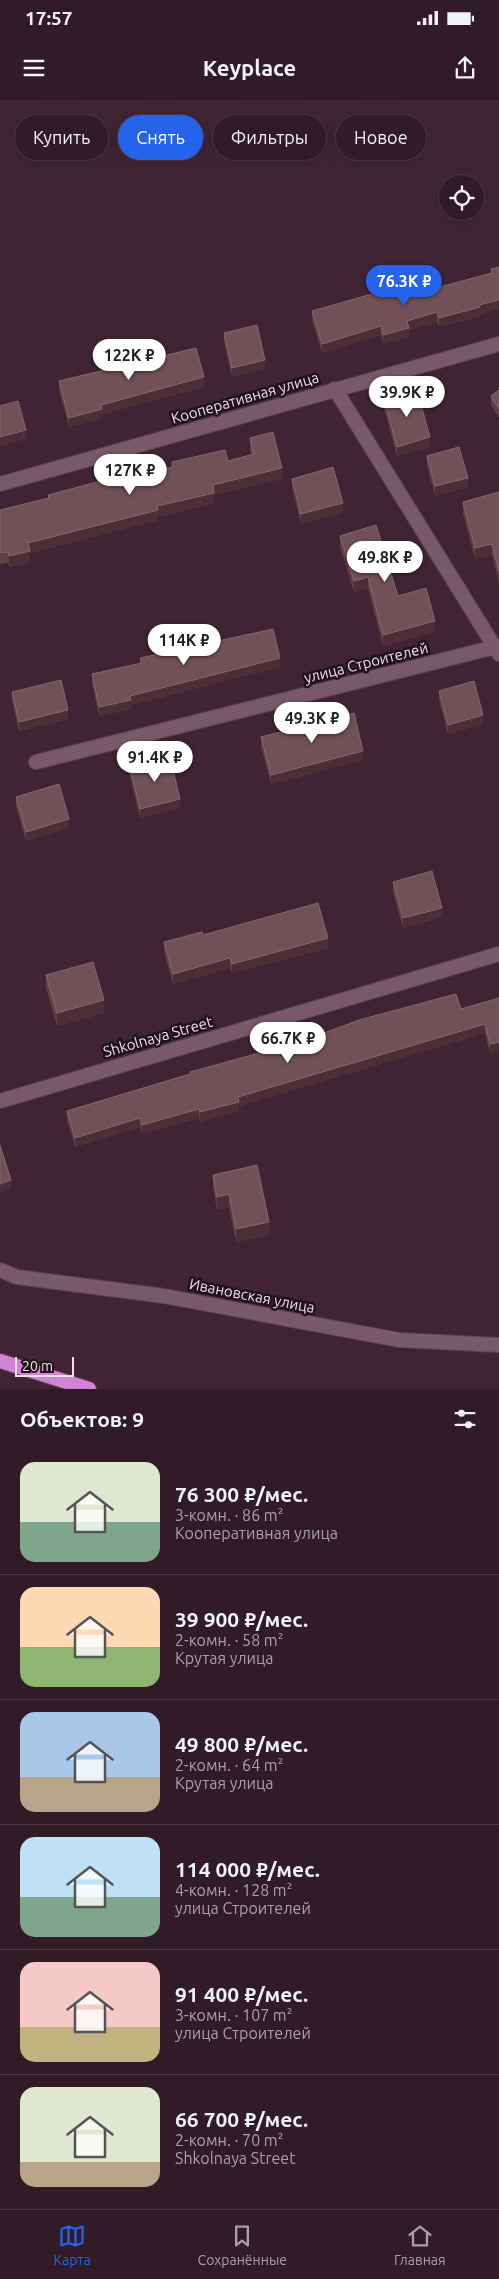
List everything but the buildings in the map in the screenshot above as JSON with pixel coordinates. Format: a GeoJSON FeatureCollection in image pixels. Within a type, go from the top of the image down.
{"type":"FeatureCollection","features":[{"type":"Feature","properties":{"kind":"highway"},"geometry":{"type":"LineString","coordinates":[[0,1361],[89,1389]]}},
{"type":"Feature","properties":{"kind":"street","name":"Кооперативная улица"},"geometry":{"type":"LineString","coordinates":[[0,484],[499,344]]}},
{"type":"Feature","properties":{"kind":"street"},"geometry":{"type":"LineString","coordinates":[[335,389],[498,650]]}},
{"type":"Feature","properties":{"kind":"street","name":"улица Строителей"},"geometry":{"type":"LineString","coordinates":[[36,762],[498,650]]}},
{"type":"Feature","properties":{"kind":"street","name":"Shkolnaya Street"},"geometry":{"type":"LineString","coordinates":[[0,1101],[499,954]]}},
{"type":"Feature","properties":{"kind":"street","name":"Ивановская улица"},"geometry":{"type":"LineString","coordinates":[[0,1270],[17,1277],[164,1296],[399,1340],[499,1345]]}}]}
